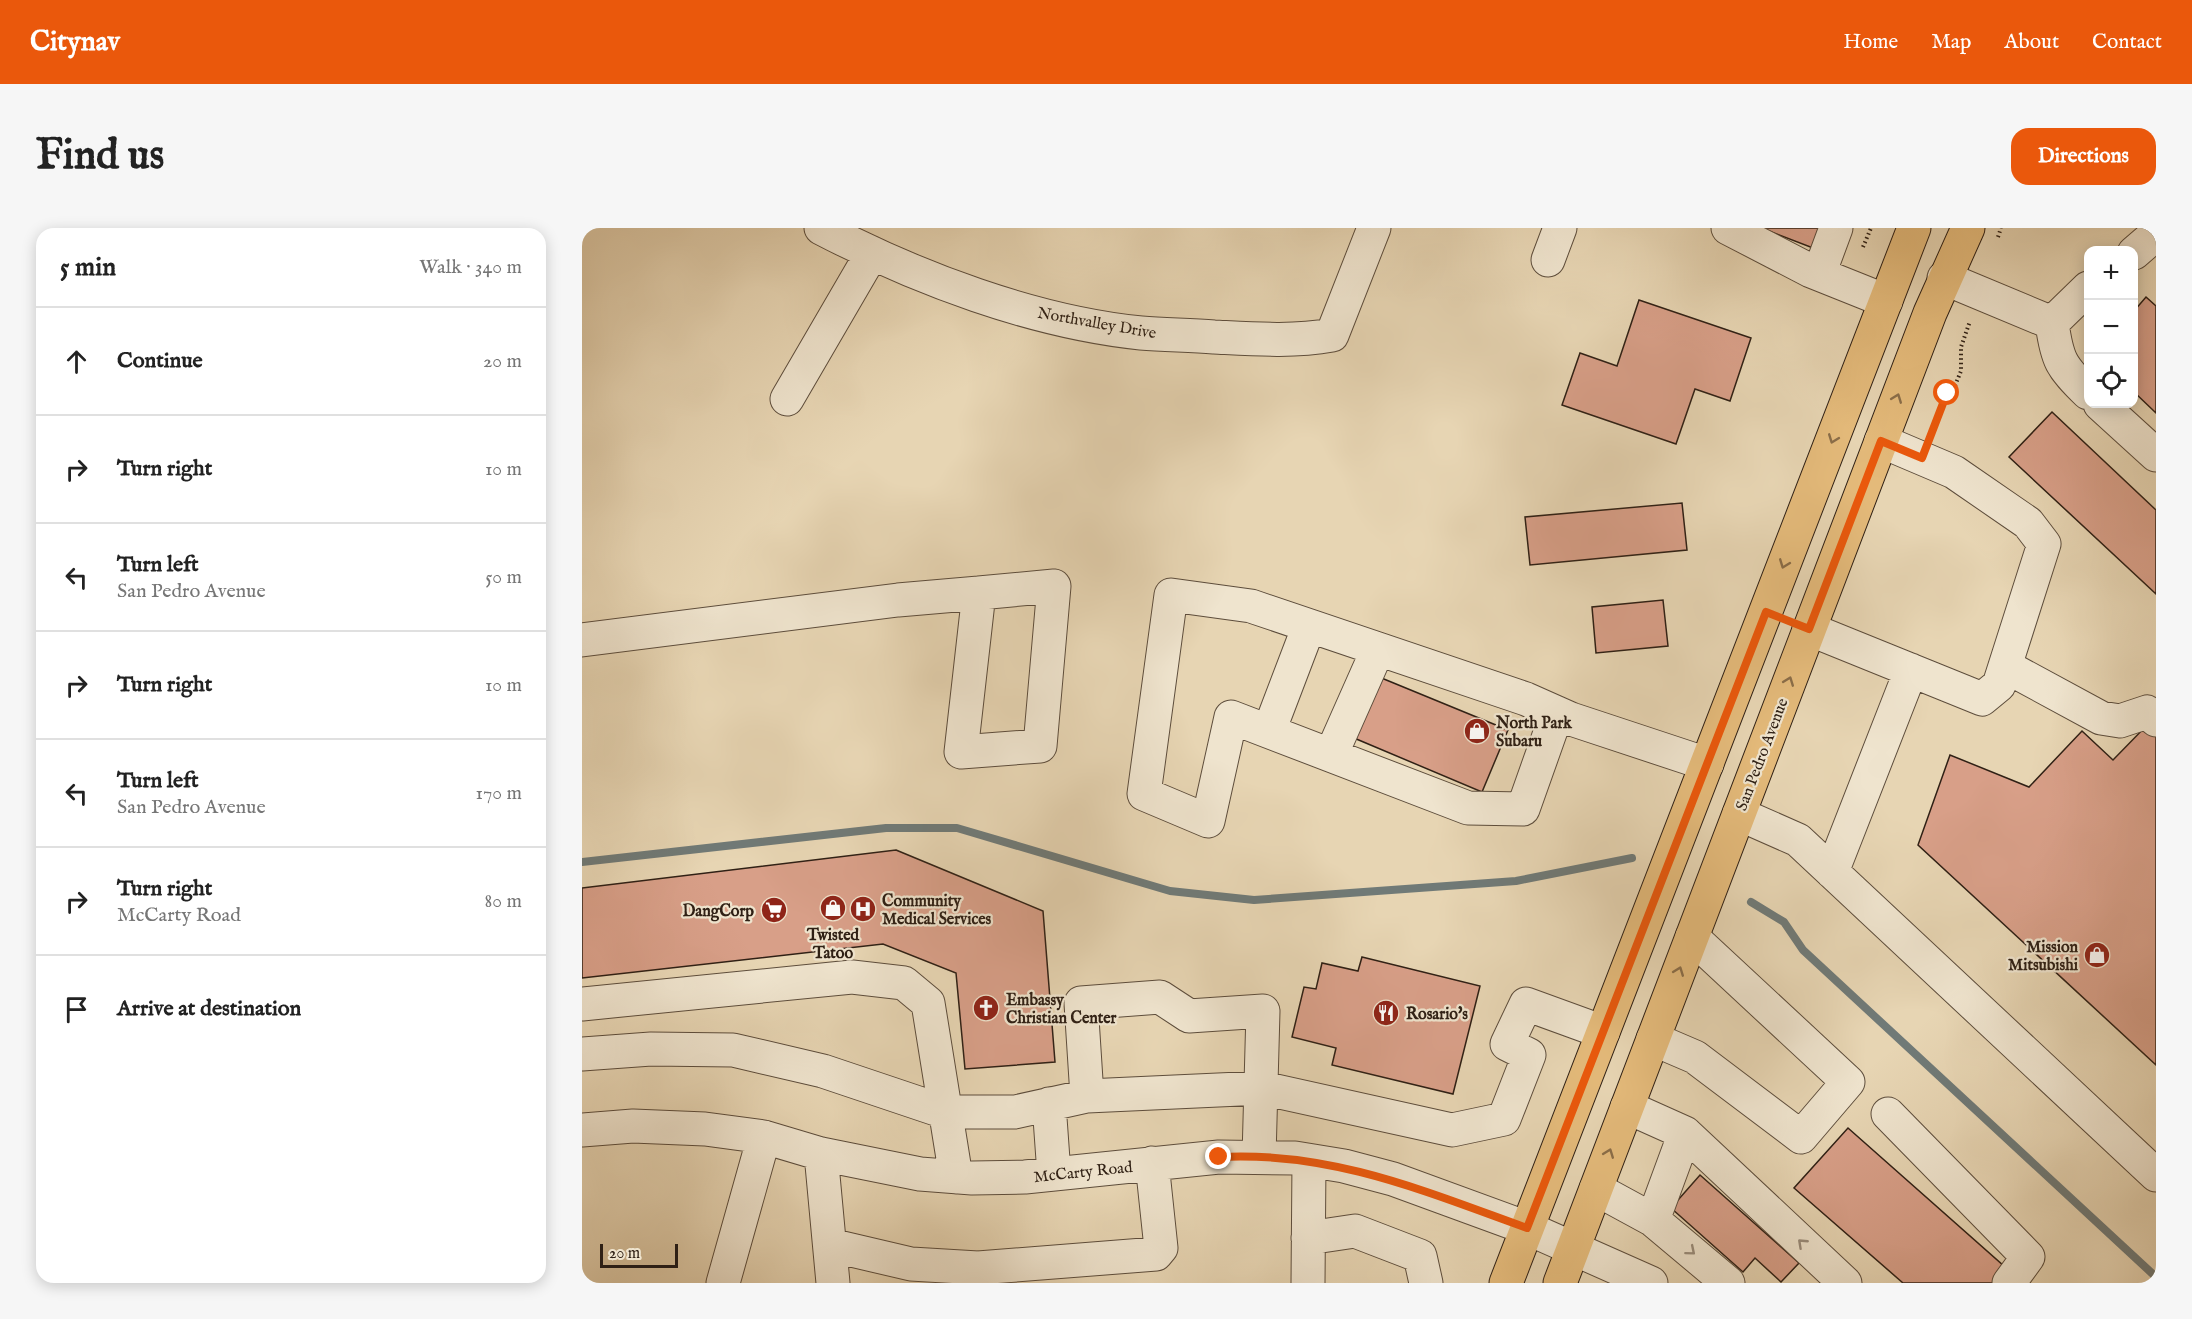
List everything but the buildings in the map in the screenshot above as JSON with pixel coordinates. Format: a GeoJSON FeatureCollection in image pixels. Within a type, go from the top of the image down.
{"type":"FeatureCollection","features":[{"type":"Feature","properties":{"kind":"main road"},"geometry":{"type":"LineString","coordinates":[[1506,1283],[1914,228]]}},
{"type":"Feature","properties":{"kind":"main road","name":"San Pedro Avenue"},"geometry":{"type":"LineString","coordinates":[[1560,1283],[1944,278],[1981,237]]}},
{"type":"Feature","properties":{"kind":"main road"},"geometry":{"type":"LineString","coordinates":[[1766,612],[1809,629]]}},
{"type":"Feature","properties":{"kind":"street","name":"Northvalley Drive"},"geometry":{"type":"LineString","coordinates":[[821,228],[872,253],[980,296],[1082,322],[1140,332],[1273,340],[1309,339],[1332,335],[1374,228]]}},
{"type":"Feature","properties":{"kind":"street"},"geometry":{"type":"LineString","coordinates":[[1548,260],[1560,228]]}},
{"type":"Feature","properties":{"kind":"street"},"geometry":{"type":"LineString","coordinates":[[1728,228],[1819,274],[1886,302]]}},
{"type":"Feature","properties":{"kind":"street"},"geometry":{"type":"LineString","coordinates":[[1819,274],[1836,228]]}},
{"type":"Feature","properties":{"kind":"street"},"geometry":{"type":"LineString","coordinates":[[787,399],[872,253]]}},
{"type":"Feature","properties":{"kind":"street"},"geometry":{"type":"LineString","coordinates":[[1944,278],[1980,295],[2052,323]]}},
{"type":"Feature","properties":{"kind":"street"},"geometry":{"type":"LineString","coordinates":[[2052,323],[2084,292]]}},
{"type":"Feature","properties":{"kind":"street"},"geometry":{"type":"LineString","coordinates":[[2052,323],[2056,356],[2084,389]]}},
{"type":"Feature","properties":{"kind":"street"},"geometry":{"type":"LineString","coordinates":[[2104,408],[2156,455]]}},
{"type":"Feature","properties":{"kind":"street"},"geometry":{"type":"LineString","coordinates":[[1809,629],[1982,699],[1999,685],[2044,544],[2028,523],[1954,472],[1881,441]]}},
{"type":"Feature","properties":{"kind":"street"},"geometry":{"type":"LineString","coordinates":[[582,640],[898,600],[1054,586],[1040,746],[961,752],[979,593]]}},
{"type":"Feature","properties":{"kind":"street"},"geometry":{"type":"LineString","coordinates":[[1557,713],[1523,809],[1468,808],[1230,717],[1208,821],[1144,794],[1171,595],[1251,606],[1526,699],[1557,713],[1707,764]]}},
{"type":"Feature","properties":{"kind":"street"},"geometry":{"type":"LineString","coordinates":[[1269,731],[1309,626]]}},
{"type":"Feature","properties":{"kind":"street"},"geometry":{"type":"LineString","coordinates":[[1331,755],[1378,649]]}},
{"type":"Feature","properties":{"kind":"street"},"geometry":{"type":"LineString","coordinates":[[2005,666],[2101,717],[2120,721],[2147,712],[2156,720]]}},
{"type":"Feature","properties":{"kind":"street"},"geometry":{"type":"LineString","coordinates":[[1832,872],[1911,670]]}},
{"type":"Feature","properties":{"kind":"street"},"geometry":{"type":"LineString","coordinates":[[1738,814],[1798,840],[2156,1175]]}},
{"type":"Feature","properties":{"kind":"street"},"geometry":{"type":"LineString","coordinates":[[1653,1039],[1695,1057],[1801,1137],[1848,1082],[1692,937]]}},
{"type":"Feature","properties":{"kind":"street"},"geometry":{"type":"LineString","coordinates":[[582,1004],[852,977],[904,983],[928,1003],[956,1177]]}},
{"type":"Feature","properties":{"kind":"street"},"geometry":{"type":"LineString","coordinates":[[1087,1096],[1081,1003],[1160,998],[1189,1016],[1263,1011],[1259,1157]]}},
{"type":"Feature","properties":{"kind":"street"},"geometry":{"type":"LineString","coordinates":[[582,1054],[651,1048],[733,1050],[823,1071],[945,1112],[1015,1112],[1087,1096],[1262,1088],[1452,1130],[1504,1119],[1529,1055],[1507,1044],[1526,1004],[1603,1032]]}},
{"type":"Feature","properties":{"kind":"street"},"geometry":{"type":"LineString","coordinates":[[1049,1104],[1054,1174]]}},
{"type":"Feature","properties":{"kind":"street"},"geometry":{"type":"LineString","coordinates":[[1627,1107],[1685,1133],[1845,1283]]}},
{"type":"Feature","properties":{"kind":"street"},"geometry":{"type":"LineString","coordinates":[[1888,1114],[2028,1257],[2009,1283]]}},
{"type":"Feature","properties":{"kind":"street","name":"McCarty Road"},"geometry":{"type":"LineString","coordinates":[[582,1130],[633,1126],[705,1129],[764,1137],[821,1155],[920,1174],[956,1177],[1054,1174],[1152,1163],[1259,1157],[1344,1166],[1393,1179],[1527,1228],[1651,1283]]}},
{"type":"Feature","properties":{"kind":"street"},"geometry":{"type":"LineString","coordinates":[[1653,1220],[1685,1133]]}},
{"type":"Feature","properties":{"kind":"street"},"geometry":{"type":"LineString","coordinates":[[723,1283],[764,1137]]}},
{"type":"Feature","properties":{"kind":"street"},"geometry":{"type":"LineString","coordinates":[[821,1155],[833,1283]]}},
{"type":"Feature","properties":{"kind":"street"},"geometry":{"type":"LineString","coordinates":[[1308,1283],[1309,1161]]}},
{"type":"Feature","properties":{"kind":"street"},"geometry":{"type":"LineString","coordinates":[[830,1245],[899,1272],[1156,1254],[1161,1248],[1152,1163]]}},
{"type":"Feature","properties":{"kind":"street"},"geometry":{"type":"LineString","coordinates":[[1596,1189],[1653,1220],[1728,1283]]}},
{"type":"Feature","properties":{"kind":"street"},"geometry":{"type":"LineString","coordinates":[[1308,1238],[1355,1231],[1420,1256],[1426,1283]]}},
{"type":"Feature","properties":{"kind":"path"},"geometry":{"type":"LineString","coordinates":[[1981,237],[2001,228]]}},
{"type":"Feature","properties":{"kind":"path"},"geometry":{"type":"LineString","coordinates":[[1922,458],[1947,393],[1954,388],[1961,371],[1961,347],[1980,295]]}},
{"type":"Feature","properties":{"kind":"waterway"},"geometry":{"type":"LineString","coordinates":[[582,862],[886,828],[957,828],[1170,891],[1254,900],[1516,881],[1632,858]]}},
{"type":"Feature","properties":{"kind":"waterway"},"geometry":{"type":"LineString","coordinates":[[1751,902],[1784,922],[1803,950],[2156,1277]]}},
{"type":"Feature","properties":{"kind":"place","name":"North Park Subaru"},"geometry":{"type":"Point","coordinates":[1477,731]}},
{"type":"Feature","properties":{"kind":"place","name":"Twisted Tatoo"},"geometry":{"type":"Point","coordinates":[833,908]}},
{"type":"Feature","properties":{"kind":"place","name":"Community Medical Services"},"geometry":{"type":"Point","coordinates":[863,909]}},
{"type":"Feature","properties":{"kind":"place","name":"DangCorp"},"geometry":{"type":"Point","coordinates":[774,910]}},
{"type":"Feature","properties":{"kind":"place","name":"Mission Mitsubishi"},"geometry":{"type":"Point","coordinates":[2097,955]}},
{"type":"Feature","properties":{"kind":"place","name":"Embassy Christian Center"},"geometry":{"type":"Point","coordinates":[986,1008]}},
{"type":"Feature","properties":{"kind":"place","name":"Rosario's"},"geometry":{"type":"Point","coordinates":[1386,1013]}},
{"type":"Feature","properties":{"kind":"route"},"geometry":{"type":"LineString","coordinates":[[1219,1157],[1295,1158],[1344,1166],[1393,1179],[1527,1228],[1766,612],[1809,629],[1881,441],[1922,458],[1947,393]]}}]}
